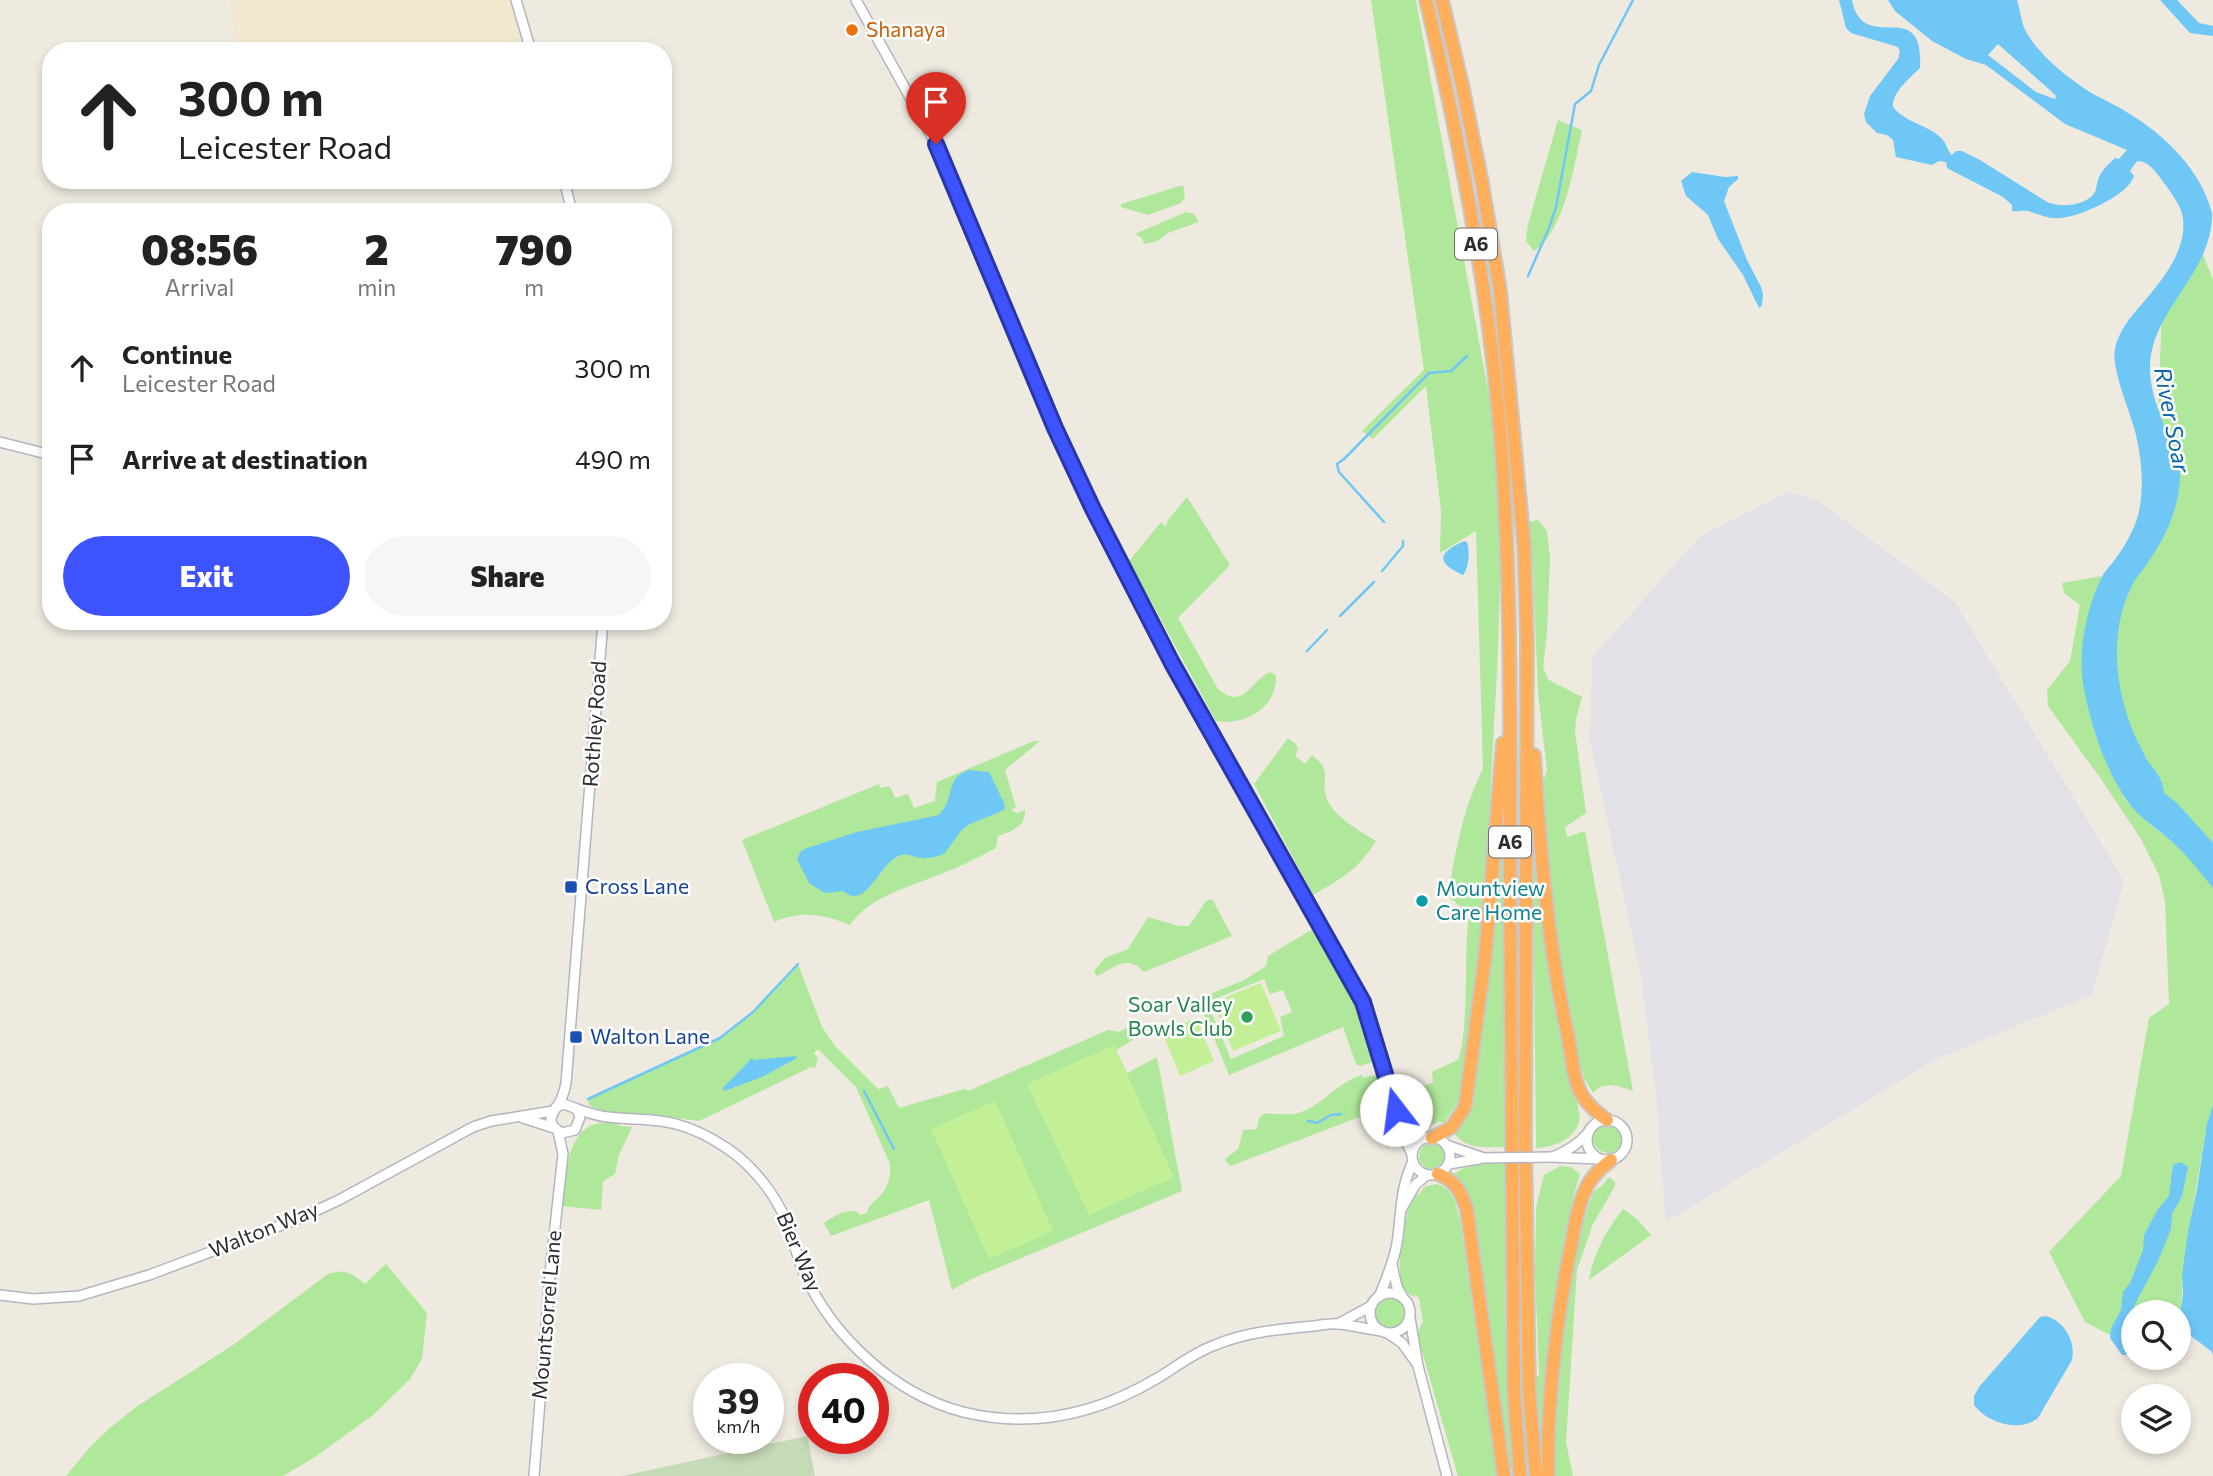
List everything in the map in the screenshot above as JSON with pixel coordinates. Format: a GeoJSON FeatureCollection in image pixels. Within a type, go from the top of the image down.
{"type":"FeatureCollection","features":[{"type":"Feature","properties":{"kind":"highway","name":"A6"},"geometry":{"type":"LineString","coordinates":[[1426,0],[1446,84],[1482,281],[1498,406],[1504,492],[1510,653],[1514,1390],[1520,1476]]}},
{"type":"Feature","properties":{"kind":"highway","name":"A6"},"geometry":{"type":"LineString","coordinates":[[1442,0],[1464,89],[1500,290],[1524,545],[1527,640],[1525,1144],[1530,1389],[1536,1476]]}},
{"type":"Feature","properties":{"kind":"highway"},"geometry":{"type":"LineString","coordinates":[[1527,640],[1538,818],[1562,1010],[1578,1088],[1595,1111],[1607,1120]]}},
{"type":"Feature","properties":{"kind":"highway"},"geometry":{"type":"LineString","coordinates":[[1429,1138],[1452,1127],[1465,1107],[1485,958],[1510,653]]}},
{"type":"Feature","properties":{"kind":"highway"},"geometry":{"type":"LineString","coordinates":[[1548,1476],[1554,1350],[1574,1229],[1584,1191],[1606,1160]]}},
{"type":"Feature","properties":{"kind":"highway"},"geometry":{"type":"LineString","coordinates":[[1432,1175],[1451,1181],[1457,1187],[1467,1211],[1504,1476]]}},
{"type":"Feature","properties":{"kind":"street"},"geometry":{"type":"LineString","coordinates":[[516,0],[528,42]]}},
{"type":"Feature","properties":{"kind":"street"},"geometry":{"type":"LineString","coordinates":[[856,0],[936,144],[1055,428],[1093,509],[1172,663],[1363,1002],[1399,1128],[1418,1170],[1432,1175]]}},
{"type":"Feature","properties":{"kind":"street"},"geometry":{"type":"LineString","coordinates":[[0,442],[42,453]]}},
{"type":"Feature","properties":{"kind":"street","name":"Rothley Road"},"geometry":{"type":"LineString","coordinates":[[566,1083],[602,630]]}},
{"type":"Feature","properties":{"kind":"street"},"geometry":{"type":"LineString","coordinates":[[566,1083],[580,1117],[576,1128],[566,1133],[556,1129],[551,1119],[566,1083]]}},
{"type":"Feature","properties":{"kind":"street"},"geometry":{"type":"LineString","coordinates":[[554,1109],[564,1104],[575,1107]]}},
{"type":"Feature","properties":{"kind":"street","name":"Bier Way"},"geometry":{"type":"LineString","coordinates":[[575,1107],[606,1117],[676,1124],[709,1136],[731,1151],[754,1172],[779,1206],[810,1284],[848,1339],[890,1376],[912,1390],[960,1411],[1010,1419],[1056,1418],[1087,1411],[1126,1395],[1185,1359],[1238,1336],[1338,1324],[1385,1332]]}},
{"type":"Feature","properties":{"kind":"street","name":"Walton Way"},"geometry":{"type":"LineString","coordinates":[[0,1295],[33,1299],[79,1297],[149,1275],[298,1219],[464,1132],[491,1121],[554,1109]]}},
{"type":"Feature","properties":{"kind":"street"},"geometry":{"type":"LineString","coordinates":[[1396,1110],[1414,1133],[1484,1158]]}},
{"type":"Feature","properties":{"kind":"street","name":"Walton Way"},"geometry":{"type":"LineString","coordinates":[[514,1117],[536,1121],[556,1129]]}},
{"type":"Feature","properties":{"kind":"street","name":"Bier Way"},"geometry":{"type":"LineString","coordinates":[[576,1128],[606,1117]]}},
{"type":"Feature","properties":{"kind":"street"},"geometry":{"type":"LineString","coordinates":[[1400,1210],[1415,1185],[1448,1164],[1484,1158],[1606,1160],[1618,1157],[1625,1150],[1627,1135],[1622,1126],[1607,1120],[1598,1122],[1568,1151],[1550,1157]]}},
{"type":"Feature","properties":{"kind":"street","name":"Mountsorrel Lane"},"geometry":{"type":"LineString","coordinates":[[534,1476],[552,1250],[563,1154],[576,1128]]}},
{"type":"Feature","properties":{"kind":"street","name":"Mountsorrel Lane"},"geometry":{"type":"LineString","coordinates":[[556,1129],[563,1154]]}},
{"type":"Feature","properties":{"kind":"street"},"geometry":{"type":"LineString","coordinates":[[1589,1132],[1588,1148],[1595,1156],[1606,1160]]}},
{"type":"Feature","properties":{"kind":"street"},"geometry":{"type":"LineString","coordinates":[[1418,1366],[1402,1343],[1373,1323],[1370,1312],[1392,1264],[1405,1178],[1417,1144],[1429,1138]]}},
{"type":"Feature","properties":{"kind":"street"},"geometry":{"type":"LineString","coordinates":[[1446,1145],[1450,1154],[1448,1164]]}},
{"type":"Feature","properties":{"kind":"street"},"geometry":{"type":"LineString","coordinates":[[1392,1264],[1397,1287],[1409,1306],[1418,1366],[1447,1476]]}},
{"type":"Feature","properties":{"kind":"street"},"geometry":{"type":"LineString","coordinates":[[1379,1297],[1390,1293],[1402,1296]]}},
{"type":"Feature","properties":{"kind":"street","name":"Bier Way"},"geometry":{"type":"LineString","coordinates":[[1338,1324],[1371,1306]]}},
{"type":"Feature","properties":{"kind":"street"},"geometry":{"type":"LineString","coordinates":[[1385,1332],[1399,1331],[1410,1318]]}},
{"type":"Feature","properties":{"kind":"shaded area"},"geometry":{"type":"Polygon","coordinates":[[[511,0],[521,42],[237,42],[229,2],[511,0]]]}},
{"type":"Feature","properties":{"kind":"shaded area"},"geometry":{"type":"Polygon","coordinates":[[[1789,492],[1818,501],[1954,601],[2124,881],[2092,995],[1936,1059],[1666,1222],[1656,1095],[1641,976],[1590,740],[1592,658],[1699,537],[1789,492]]]}},
{"type":"Feature","properties":{"kind":"green space"},"geometry":{"type":"Polygon","coordinates":[[[1371,0],[1416,0],[1491,406],[1501,540],[1498,652],[1479,957],[1458,1103],[1444,1123],[1439,1121],[1427,1125],[1413,1118],[1405,1096],[1433,1082],[1432,1072],[1459,1059],[1464,1023],[1469,914],[1449,897],[1460,832],[1476,782],[1483,769],[1476,531],[1440,553],[1441,511],[1426,386],[1373,439],[1362,431],[1424,370],[1371,0]]]}},
{"type":"Feature","properties":{"kind":"green space"},"geometry":{"type":"Polygon","coordinates":[[[1558,120],[1582,130],[1561,213],[1545,241],[1534,251],[1526,241],[1528,224],[1558,120]]]}},
{"type":"Feature","properties":{"kind":"green space"},"geometry":{"type":"Polygon","coordinates":[[[1183,185],[1185,196],[1181,203],[1148,215],[1121,207],[1121,204],[1183,185]]]}},
{"type":"Feature","properties":{"kind":"green space"},"geometry":{"type":"Polygon","coordinates":[[[1186,212],[1194,214],[1199,222],[1144,244],[1142,238],[1135,234],[1186,212]]]}},
{"type":"Feature","properties":{"kind":"green space"},"geometry":{"type":"Polygon","coordinates":[[[2200,247],[2213,280],[2213,1105],[2207,1123],[2182,1274],[2182,1300],[2121,1300],[2121,1341],[2085,1322],[2049,1252],[2121,1176],[2149,1018],[2169,1004],[2165,901],[2159,875],[2141,839],[2048,706],[2047,690],[2070,661],[2080,605],[2064,593],[2062,583],[2102,576],[2087,626],[2084,649],[2083,672],[2091,718],[2098,742],[2126,800],[2177,846],[2136,776],[2106,615],[2155,501],[2162,305],[2200,247]]]}},
{"type":"Feature","properties":{"kind":"green space"},"geometry":{"type":"Polygon","coordinates":[[[1187,497],[1230,565],[1178,618],[1218,689],[1227,695],[1240,696],[1270,672],[1276,675],[1275,687],[1265,705],[1258,712],[1238,721],[1216,721],[1129,561],[1161,522],[1166,527],[1168,520],[1187,497]]]}},
{"type":"Feature","properties":{"kind":"green space"},"geometry":{"type":"Polygon","coordinates":[[[1538,520],[1547,531],[1550,558],[1543,668],[1549,680],[1582,697],[1575,731],[1586,813],[1565,827],[1567,837],[1585,831],[1633,1091],[1607,1085],[1593,1093],[1585,1080],[1579,1060],[1569,1013],[1547,860],[1542,785],[1547,770],[1538,693],[1533,570],[1528,522],[1538,520]]]}},
{"type":"Feature","properties":{"kind":"green space"},"geometry":{"type":"Polygon","coordinates":[[[1288,738],[1298,749],[1295,756],[1305,764],[1312,755],[1323,767],[1325,792],[1335,812],[1376,841],[1349,872],[1313,895],[1254,784],[1288,738]]]}},
{"type":"Feature","properties":{"kind":"green space"},"geometry":{"type":"Polygon","coordinates":[[[1034,741],[1040,741],[1005,770],[1016,807],[1011,810],[1016,813],[1025,810],[1025,816],[1017,828],[998,836],[996,848],[959,867],[881,899],[869,906],[850,925],[812,915],[794,916],[774,922],[742,840],[879,784],[880,788],[890,786],[895,798],[908,794],[914,808],[935,801],[937,782],[1034,741]]]}},
{"type":"Feature","properties":{"kind":"green space"},"geometry":{"type":"Polygon","coordinates":[[[1501,846],[1504,846],[1504,1147],[1483,1147],[1470,1145],[1454,1133],[1468,1111],[1491,960],[1501,846]]]}},
{"type":"Feature","properties":{"kind":"green space"},"geometry":{"type":"Polygon","coordinates":[[[1539,853],[1566,1044],[1580,1118],[1570,1136],[1551,1146],[1536,1148],[1533,855],[1539,853]]]}},
{"type":"Feature","properties":{"kind":"green space"},"geometry":{"type":"Polygon","coordinates":[[[1212,899],[1232,936],[1144,972],[1127,963],[1097,976],[1094,971],[1105,958],[1128,949],[1148,917],[1179,926],[1189,926],[1206,901],[1212,899]]]}},
{"type":"Feature","properties":{"kind":"green space"},"geometry":{"type":"Polygon","coordinates":[[[1316,927],[1362,1020],[1373,1062],[1360,1066],[1356,1064],[1343,1027],[1229,1075],[1198,999],[1244,980],[1266,966],[1268,956],[1316,927]],[[1264,979],[1207,1002],[1231,1059],[1284,1036],[1280,1017],[1292,1012],[1283,990],[1270,994],[1264,979]]]}},
{"type":"Feature","properties":{"kind":"green space"},"geometry":{"type":"Polygon","coordinates":[[[798,964],[822,1027],[835,1046],[878,1089],[888,1086],[899,1108],[964,1089],[968,1091],[1108,1030],[1119,1032],[1126,1028],[1133,1040],[1116,1050],[1127,1073],[1157,1057],[1182,1191],[976,1277],[952,1290],[929,1200],[831,1236],[824,1223],[847,1211],[856,1211],[860,1215],[867,1213],[886,1186],[890,1164],[856,1087],[818,1049],[814,1053],[818,1058],[815,1068],[811,1067],[699,1121],[620,1114],[601,1111],[589,1105],[588,1099],[720,1038],[753,1012],[798,964]]]}},
{"type":"Feature","properties":{"kind":"green space","name":"Soar Valley Bowls Club"},"geometry":{"type":"Polygon","coordinates":[[[1261,983],[1281,1031],[1233,1051],[1213,1002],[1261,983]]]}},
{"type":"Feature","properties":{"kind":"green space"},"geometry":{"type":"Polygon","coordinates":[[[1196,1018],[1214,1061],[1180,1076],[1162,1032],[1196,1018]]]}},
{"type":"Feature","properties":{"kind":"green space"},"geometry":{"type":"Polygon","coordinates":[[[1114,1045],[1174,1177],[1089,1215],[1027,1084],[1114,1045]]]}},
{"type":"Feature","properties":{"kind":"green space"},"geometry":{"type":"Polygon","coordinates":[[[1362,1075],[1363,1078],[1374,1075],[1379,1077],[1385,1111],[1373,1112],[1230,1166],[1225,1159],[1238,1149],[1243,1130],[1257,1129],[1259,1118],[1263,1114],[1294,1114],[1307,1110],[1345,1083],[1362,1075]]]}},
{"type":"Feature","properties":{"kind":"green space"},"geometry":{"type":"Polygon","coordinates":[[[995,1101],[1053,1231],[989,1259],[931,1129],[995,1101]]]}},
{"type":"Feature","properties":{"kind":"green space"},"geometry":{"type":"Polygon","coordinates":[[[600,1123],[617,1123],[620,1126],[632,1127],[619,1155],[615,1174],[603,1181],[601,1210],[562,1206],[566,1169],[574,1144],[580,1134],[600,1123]]]}},
{"type":"Feature","properties":{"kind":"green space"},"geometry":{"type":"Polygon","coordinates":[[[1608,1123],[1619,1127],[1623,1138],[1619,1149],[1608,1153],[1597,1149],[1593,1138],[1597,1127],[1608,1123]]]}},
{"type":"Feature","properties":{"kind":"green space"},"geometry":{"type":"Polygon","coordinates":[[[1432,1143],[1441,1147],[1445,1156],[1441,1165],[1432,1169],[1423,1165],[1419,1156],[1423,1147],[1432,1143]]]}},
{"type":"Feature","properties":{"kind":"green space"},"geometry":{"type":"Polygon","coordinates":[[[1505,1163],[1505,1311],[1514,1467],[1508,1468],[1471,1205],[1464,1184],[1454,1174],[1472,1166],[1505,1163]]]}},
{"type":"Feature","properties":{"kind":"green space"},"geometry":{"type":"Polygon","coordinates":[[[1560,1166],[1570,1167],[1580,1174],[1567,1225],[1545,1378],[1549,1378],[1541,1467],[1536,1376],[1539,1376],[1535,1271],[1536,1208],[1544,1175],[1560,1166]]]}},
{"type":"Feature","properties":{"kind":"green space"},"geometry":{"type":"Polygon","coordinates":[[[1609,1177],[1615,1182],[1615,1186],[1593,1224],[1577,1270],[1566,1442],[1573,1476],[1555,1476],[1560,1378],[1571,1276],[1580,1233],[1594,1191],[1609,1177]]]}},
{"type":"Feature","properties":{"kind":"green space"},"geometry":{"type":"Polygon","coordinates":[[[1436,1184],[1450,1193],[1460,1220],[1497,1476],[1458,1476],[1417,1334],[1423,1321],[1419,1298],[1407,1292],[1401,1281],[1400,1256],[1404,1227],[1414,1193],[1419,1195],[1424,1187],[1436,1184]]]}},
{"type":"Feature","properties":{"kind":"green space"},"geometry":{"type":"Polygon","coordinates":[[[1623,1209],[1637,1219],[1651,1235],[1589,1280],[1602,1242],[1623,1209]]]}},
{"type":"Feature","properties":{"kind":"green space"},"geometry":{"type":"Polygon","coordinates":[[[386,1264],[427,1313],[422,1359],[410,1379],[373,1415],[315,1457],[283,1476],[66,1476],[89,1448],[136,1407],[233,1345],[328,1274],[348,1273],[365,1284],[386,1264]]]}},
{"type":"Feature","properties":{"kind":"green space"},"geometry":{"type":"Polygon","coordinates":[[[1390,1298],[1401,1302],[1405,1313],[1401,1324],[1390,1328],[1379,1324],[1375,1313],[1379,1302],[1390,1298]]]}},
{"type":"Feature","properties":{"kind":"green space"},"geometry":{"type":"Polygon","coordinates":[[[798,1438],[798,1454],[811,1454],[815,1476],[622,1476],[724,1454],[784,1454],[784,1441],[798,1438]]]}},
{"type":"Feature","properties":{"kind":"water"},"geometry":{"type":"Polygon","coordinates":[[[1839,0],[1852,0],[1857,14],[1866,24],[1907,30],[1915,36],[1920,68],[1898,91],[1893,107],[1905,117],[1938,135],[1952,155],[1956,151],[1962,151],[2052,204],[2079,203],[2091,197],[2103,171],[2127,150],[2065,124],[1986,65],[1966,59],[1932,41],[1895,11],[1888,0],[2017,0],[2022,23],[2041,52],[2077,83],[2142,122],[2168,143],[2190,168],[2207,197],[2212,213],[2205,250],[2166,316],[2150,359],[2154,396],[2180,473],[2178,496],[2162,539],[2126,598],[2118,637],[2117,658],[2122,698],[2128,717],[2147,760],[2161,780],[2164,793],[2177,803],[2213,843],[2213,888],[2177,846],[2137,813],[2120,789],[2105,760],[2094,729],[2082,670],[2085,628],[2092,600],[2103,575],[2131,533],[2139,512],[2141,496],[2139,449],[2118,378],[2115,349],[2125,325],[2174,261],[2182,236],[2181,210],[2156,172],[2149,165],[2137,161],[2130,171],[2134,176],[2123,190],[2102,204],[2079,214],[2056,218],[2028,211],[2012,211],[2012,205],[2003,197],[1947,168],[1946,162],[1939,161],[1932,165],[1896,157],[1893,140],[1887,135],[1877,133],[1866,122],[1864,114],[1870,96],[1898,59],[1900,52],[1898,47],[1851,33],[1846,28],[1839,0]],[[1998,44],[1988,55],[2036,92],[2055,99],[2056,96],[1998,44]]]}},
{"type":"Feature","properties":{"kind":"water"},"geometry":{"type":"Polygon","coordinates":[[[2160,0],[2177,0],[2199,23],[2213,26],[2213,36],[2190,33],[2160,0]]]}},
{"type":"Feature","properties":{"kind":"water"},"geometry":{"type":"Polygon","coordinates":[[[1692,172],[1725,177],[1738,176],[1729,187],[1724,201],[1747,260],[1761,287],[1762,305],[1759,308],[1743,275],[1718,239],[1708,215],[1686,196],[1681,181],[1692,172]]]}},
{"type":"Feature","properties":{"kind":"water"},"geometry":{"type":"Polygon","coordinates":[[[1467,542],[1469,555],[1463,575],[1448,566],[1443,558],[1455,545],[1467,542]]]}},
{"type":"Feature","properties":{"kind":"water"},"geometry":{"type":"Polygon","coordinates":[[[969,770],[989,772],[1005,805],[1004,810],[968,825],[944,854],[925,858],[901,855],[893,859],[859,895],[851,896],[843,891],[825,893],[809,883],[797,859],[800,852],[857,832],[939,815],[956,778],[969,770]]]}},
{"type":"Feature","properties":{"kind":"water"},"geometry":{"type":"Polygon","coordinates":[[[752,1058],[797,1058],[762,1077],[724,1091],[723,1088],[752,1058]]]}},
{"type":"Feature","properties":{"kind":"water"},"geometry":{"type":"Polygon","coordinates":[[[2213,1105],[2213,1355],[2191,1336],[2191,1300],[2182,1300],[2182,1274],[2207,1123],[2213,1105]]]}},
{"type":"Feature","properties":{"kind":"water"},"geometry":{"type":"Polygon","coordinates":[[[2181,1162],[2188,1167],[2182,1196],[2172,1214],[2171,1229],[2137,1300],[2122,1300],[2123,1292],[2130,1283],[2143,1250],[2144,1235],[2158,1209],[2169,1196],[2173,1165],[2181,1162]]]}},
{"type":"Feature","properties":{"kind":"water"},"geometry":{"type":"Polygon","coordinates":[[[2121,1310],[2121,1354],[2110,1338],[2111,1328],[2121,1310]]]}},
{"type":"Feature","properties":{"kind":"water"},"geometry":{"type":"Polygon","coordinates":[[[2046,1316],[2058,1322],[2067,1333],[2072,1346],[2072,1360],[2038,1418],[2022,1425],[2013,1425],[1987,1417],[1974,1405],[1974,1396],[1979,1387],[2040,1317],[2046,1316]]]}},
{"type":"Feature","properties":{"kind":"waterway"},"geometry":{"type":"LineString","coordinates":[[1528,276],[1556,207],[1575,104],[1591,91],[1599,65],[1633,0]]}},
{"type":"Feature","properties":{"kind":"waterway"},"geometry":{"type":"LineString","coordinates":[[1384,522],[1339,472],[1337,464],[1429,373],[1451,371],[1467,356]]}},
{"type":"Feature","properties":{"kind":"waterway"},"geometry":{"type":"LineString","coordinates":[[1382,571],[1403,546],[1403,541]]}},
{"type":"Feature","properties":{"kind":"waterway"},"geometry":{"type":"LineString","coordinates":[[1340,616],[1374,582]]}},
{"type":"Feature","properties":{"kind":"waterway"},"geometry":{"type":"LineString","coordinates":[[1307,651],[1327,630]]}},
{"type":"Feature","properties":{"kind":"waterway"},"geometry":{"type":"LineString","coordinates":[[588,1099],[720,1038],[753,1012],[798,964]]}},
{"type":"Feature","properties":{"kind":"waterway"},"geometry":{"type":"LineString","coordinates":[[864,1091],[894,1149]]}},
{"type":"Feature","properties":{"kind":"waterway"},"geometry":{"type":"LineString","coordinates":[[1308,1121],[1317,1123],[1331,1115],[1341,1114]]}},
{"type":"Feature","properties":{"kind":"place","name":"Shanaya"},"geometry":{"type":"Point","coordinates":[852,30]}},
{"type":"Feature","properties":{"kind":"place","name":"Cross Lane"},"geometry":{"type":"Point","coordinates":[571,887]}},
{"type":"Feature","properties":{"kind":"place","name":"Mountview Care Home"},"geometry":{"type":"Point","coordinates":[1422,901]}},
{"type":"Feature","properties":{"kind":"place","name":"Soar Valley Bowls Club"},"geometry":{"type":"Point","coordinates":[1247,1017]}},
{"type":"Feature","properties":{"kind":"place","name":"Walton Lane"},"geometry":{"type":"Point","coordinates":[576,1037]}},
{"type":"Feature","properties":{"kind":"route"},"geometry":{"type":"LineString","coordinates":[[936,144],[974,229],[1055,428],[1093,509],[1172,663],[1363,1002],[1396,1110]]}},
{"type":"Feature","properties":{"kind":"water label","name":"River Soar"},"geometry":{"type":"Point","coordinates":[2172,420]}}]}
